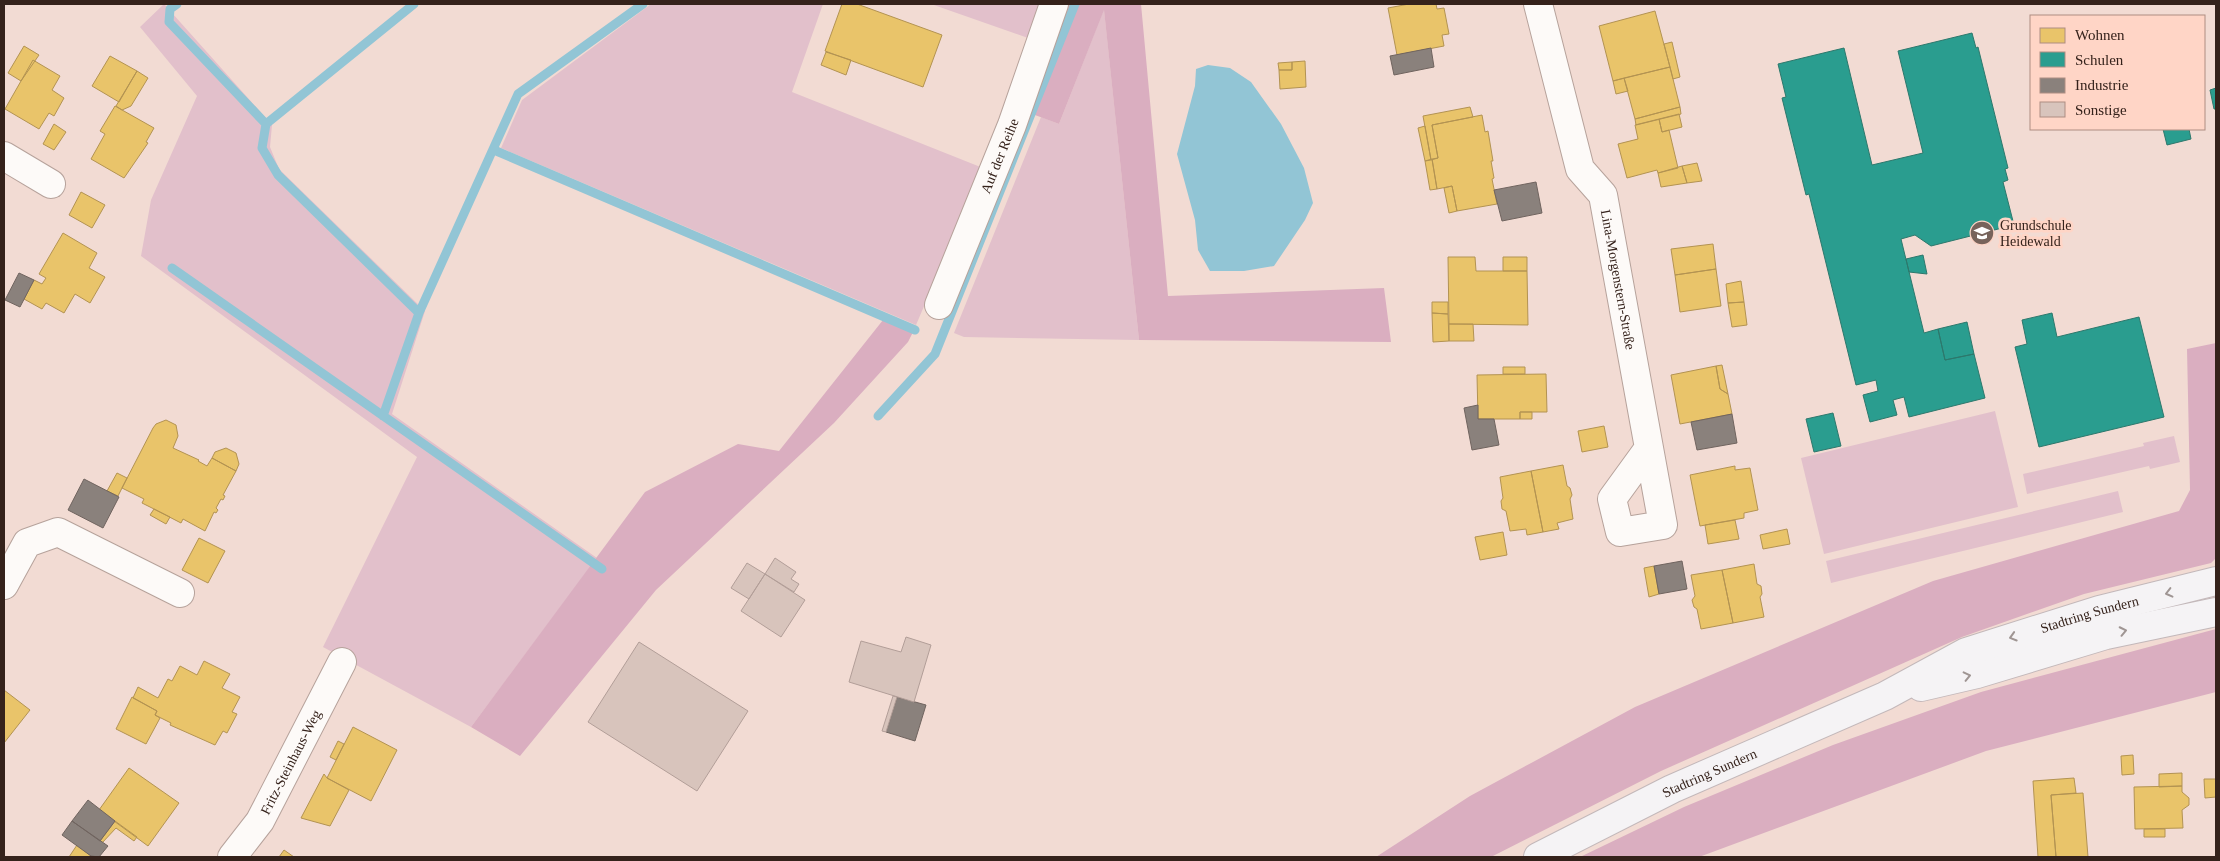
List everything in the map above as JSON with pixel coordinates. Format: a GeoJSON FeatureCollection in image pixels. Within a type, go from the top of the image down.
{"type":"FeatureCollection","features":[{"type":"Feature","properties":{"kind":"main road","name":"Stadtring Sundern"},"geometry":{"type":"LineString","coordinates":[[1538,857],[1672,789],[1886,696],[1966,652],[2099,610],[2216,581]]}},
{"type":"Feature","properties":{"kind":"main road","name":"Stadtring Sundern"},"geometry":{"type":"LineString","coordinates":[[1886,696],[1977,674],[2106,635],[2216,612]]}},
{"type":"Feature","properties":{"kind":"street","name":"Auf der Reihe"},"geometry":{"type":"LineString","coordinates":[[939,305],[1012,126],[1054,4]]}},
{"type":"Feature","properties":{"kind":"street","name":"Lina-Morgenstern-Straße"},"geometry":{"type":"LineString","coordinates":[[1538,4],[1580,169],[1603,195],[1649,448]]}},
{"type":"Feature","properties":{"kind":"street"},"geometry":{"type":"LineString","coordinates":[[4,156],[51,184]]}},
{"type":"Feature","properties":{"kind":"street"},"geometry":{"type":"LineString","coordinates":[[4,585],[27,543],[58,532],[180,593]]}},
{"type":"Feature","properties":{"kind":"street","name":"Fritz-Steinhaus-Weg"},"geometry":{"type":"LineString","coordinates":[[232,857],[260,821],[342,662]]}},
{"type":"Feature","properties":{"kind":"shaded area"},"geometry":{"type":"Polygon","coordinates":[[[164,4],[272,125],[270,147],[279,169],[425,311],[392,414],[597,558],[471,727],[323,647],[417,457],[141,256],[151,200],[197,96],[140,27],[164,4]]]}},
{"type":"Feature","properties":{"kind":"shaded area"},"geometry":{"type":"Polygon","coordinates":[[[651,4],[823,4],[792,92],[983,168],[916,325],[501,148],[522,100],[651,4]]]}},
{"type":"Feature","properties":{"kind":"shaded area"},"geometry":{"type":"Polygon","coordinates":[[[931,4],[1042,4],[1031,39],[931,4]]]}},
{"type":"Feature","properties":{"kind":"shaded area"},"geometry":{"type":"Polygon","coordinates":[[[1065,4],[1141,4],[1168,296],[1384,288],[1391,342],[1139,340],[1104,10],[1059,124],[1027,112],[1065,4]]]}},
{"type":"Feature","properties":{"kind":"shaded area"},"geometry":{"type":"Polygon","coordinates":[[[1104,9],[1139,340],[964,337],[954,333],[1041,117],[1059,124],[1104,9]]]}},
{"type":"Feature","properties":{"kind":"shaded area"},"geometry":{"type":"Polygon","coordinates":[[[883,320],[913,332],[908,342],[834,423],[656,590],[520,756],[471,727],[645,492],[738,444],[779,451],[883,320]]]}},
{"type":"Feature","properties":{"kind":"shaded area"},"geometry":{"type":"Polygon","coordinates":[[[2216,343],[2216,558],[2211,563],[2084,594],[1962,637],[1661,771],[1491,857],[1376,857],[1470,796],[1635,707],[1933,581],[2179,511],[2190,490],[2187,349],[2216,343]]]}},
{"type":"Feature","properties":{"kind":"shaded area"},"geometry":{"type":"Polygon","coordinates":[[[1995,411],[2018,507],[1824,554],[1801,458],[1995,411]]]}},
{"type":"Feature","properties":{"kind":"shaded area"},"geometry":{"type":"Polygon","coordinates":[[[2174,436],[2180,462],[2150,469],[2149,466],[2027,494],[2023,474],[2144,446],[2143,443],[2174,436]]]}},
{"type":"Feature","properties":{"kind":"shaded area"},"geometry":{"type":"Polygon","coordinates":[[[2118,491],[2123,512],[1831,583],[1826,561],[2118,491]]]}},
{"type":"Feature","properties":{"kind":"shaded area"},"geometry":{"type":"Polygon","coordinates":[[[2216,629],[2216,692],[1986,751],[1699,857],[1580,857],[1684,807],[1833,745],[1981,692],[2216,629]]]}},
{"type":"Feature","properties":{"kind":"water"},"geometry":{"type":"Polygon","coordinates":[[[1208,65],[1230,68],[1251,82],[1281,124],[1304,168],[1313,203],[1305,220],[1274,266],[1244,271],[1210,271],[1198,250],[1195,220],[1177,154],[1195,86],[1196,69],[1208,65]]]}},
{"type":"Feature","properties":{"kind":"building: Wohnen"},"geometry":{"type":"Polygon","coordinates":[[[842,4],[857,4],[942,35],[923,87],[825,51],[842,4]]]}},
{"type":"Feature","properties":{"kind":"building: Wohnen"},"geometry":{"type":"Polygon","coordinates":[[[1409,4],[1436,4],[1437,9],[1444,8],[1449,34],[1442,35],[1444,46],[1397,55],[1388,8],[1409,4]]]}},
{"type":"Feature","properties":{"kind":"building: Wohnen"},"geometry":{"type":"Polygon","coordinates":[[[1655,11],[1670,67],[1613,81],[1599,26],[1655,11]]]}},
{"type":"Feature","properties":{"kind":"building: Wohnen"},"geometry":{"type":"Polygon","coordinates":[[[1672,42],[1680,77],[1673,79],[1664,44],[1672,42]]]}},
{"type":"Feature","properties":{"kind":"building: Wohnen"},"geometry":{"type":"Polygon","coordinates":[[[24,46],[39,55],[21,81],[8,73],[24,46]]]}},
{"type":"Feature","properties":{"kind":"building: Wohnen"},"geometry":{"type":"Polygon","coordinates":[[[826,52],[851,60],[846,75],[821,65],[826,52]]]}},
{"type":"Feature","properties":{"kind":"building: Wohnen"},"geometry":{"type":"Polygon","coordinates":[[[110,56],[137,71],[119,102],[92,86],[110,56]]]}},
{"type":"Feature","properties":{"kind":"building: Wohnen"},"geometry":{"type":"Polygon","coordinates":[[[33,60],[60,76],[52,90],[64,98],[54,116],[49,113],[39,129],[5,109],[33,60]]]}},
{"type":"Feature","properties":{"kind":"building: Wohnen"},"geometry":{"type":"Polygon","coordinates":[[[1305,61],[1306,87],[1280,89],[1279,70],[1292,70],[1292,62],[1305,61]]]}},
{"type":"Feature","properties":{"kind":"building: Wohnen"},"geometry":{"type":"Polygon","coordinates":[[[1292,62],[1292,70],[1279,70],[1278,63],[1292,62]]]}},
{"type":"Feature","properties":{"kind":"building: Wohnen"},"geometry":{"type":"Polygon","coordinates":[[[1670,67],[1680,107],[1635,119],[1624,78],[1670,67]]]}},
{"type":"Feature","properties":{"kind":"building: Wohnen"},"geometry":{"type":"Polygon","coordinates":[[[137,71],[148,78],[131,106],[122,110],[116,106],[137,71]]]}},
{"type":"Feature","properties":{"kind":"building: Wohnen"},"geometry":{"type":"Polygon","coordinates":[[[1624,78],[1628,91],[1616,94],[1613,81],[1624,78]]]}},
{"type":"Feature","properties":{"kind":"building: Wohnen"},"geometry":{"type":"Polygon","coordinates":[[[115,106],[154,128],[146,142],[148,143],[124,178],[91,159],[105,134],[100,131],[115,106]]]}},
{"type":"Feature","properties":{"kind":"building: Wohnen"},"geometry":{"type":"Polygon","coordinates":[[[1470,107],[1473,117],[1432,125],[1438,158],[1431,160],[1423,116],[1470,107]]]}},
{"type":"Feature","properties":{"kind":"building: Wohnen"},"geometry":{"type":"Polygon","coordinates":[[[1680,107],[1681,114],[1636,125],[1635,119],[1680,107]]]}},
{"type":"Feature","properties":{"kind":"building: Wohnen"},"geometry":{"type":"Polygon","coordinates":[[[1679,114],[1682,127],[1662,132],[1659,119],[1679,114]]]}},
{"type":"Feature","properties":{"kind":"building: Wohnen"},"geometry":{"type":"Polygon","coordinates":[[[1482,115],[1485,132],[1488,131],[1493,161],[1491,161],[1494,178],[1492,179],[1497,204],[1457,211],[1452,186],[1437,189],[1432,159],[1438,158],[1432,125],[1482,115]]]}},
{"type":"Feature","properties":{"kind":"building: Wohnen"},"geometry":{"type":"Polygon","coordinates":[[[1659,119],[1662,132],[1669,130],[1678,168],[1658,173],[1657,170],[1627,178],[1618,144],[1638,139],[1635,125],[1659,119]]]}},
{"type":"Feature","properties":{"kind":"building: Wohnen"},"geometry":{"type":"Polygon","coordinates":[[[54,124],[66,132],[54,150],[43,144],[54,124]]]}},
{"type":"Feature","properties":{"kind":"building: Wohnen"},"geometry":{"type":"Polygon","coordinates":[[[1425,126],[1431,160],[1425,161],[1418,128],[1425,126]]]}},
{"type":"Feature","properties":{"kind":"building: Wohnen"},"geometry":{"type":"Polygon","coordinates":[[[1432,159],[1437,189],[1430,190],[1425,161],[1432,159]]]}},
{"type":"Feature","properties":{"kind":"building: Wohnen"},"geometry":{"type":"Polygon","coordinates":[[[1697,163],[1702,181],[1687,183],[1682,166],[1697,163]]]}},
{"type":"Feature","properties":{"kind":"building: Wohnen"},"geometry":{"type":"Polygon","coordinates":[[[1682,166],[1687,183],[1661,187],[1658,173],[1682,166]]]}},
{"type":"Feature","properties":{"kind":"building: Wohnen"},"geometry":{"type":"Polygon","coordinates":[[[1452,186],[1457,211],[1449,213],[1444,188],[1452,186]]]}},
{"type":"Feature","properties":{"kind":"building: Wohnen"},"geometry":{"type":"Polygon","coordinates":[[[81,192],[105,205],[92,228],[69,215],[81,192]]]}},
{"type":"Feature","properties":{"kind":"building: Wohnen"},"geometry":{"type":"Polygon","coordinates":[[[63,233],[97,253],[89,268],[105,277],[90,303],[75,294],[64,313],[46,303],[42,309],[24,299],[34,280],[42,284],[46,278],[39,274],[63,233]]]}},
{"type":"Feature","properties":{"kind":"building: Wohnen"},"geometry":{"type":"Polygon","coordinates":[[[1713,244],[1716,269],[1675,275],[1671,249],[1713,244]]]}},
{"type":"Feature","properties":{"kind":"building: Wohnen"},"geometry":{"type":"Polygon","coordinates":[[[1448,257],[1475,257],[1476,271],[1527,271],[1528,325],[1449,324],[1448,257]]]}},
{"type":"Feature","properties":{"kind":"building: Wohnen"},"geometry":{"type":"Polygon","coordinates":[[[1503,257],[1527,257],[1527,271],[1503,271],[1503,257]]]}},
{"type":"Feature","properties":{"kind":"building: Wohnen"},"geometry":{"type":"Polygon","coordinates":[[[1716,269],[1721,306],[1680,312],[1675,275],[1716,269]]]}},
{"type":"Feature","properties":{"kind":"building: Wohnen"},"geometry":{"type":"Polygon","coordinates":[[[1741,281],[1744,302],[1728,303],[1726,284],[1741,281]]]}},
{"type":"Feature","properties":{"kind":"building: Wohnen"},"geometry":{"type":"Polygon","coordinates":[[[1432,302],[1448,302],[1448,314],[1432,313],[1432,302]]]}},
{"type":"Feature","properties":{"kind":"building: Wohnen"},"geometry":{"type":"Polygon","coordinates":[[[1744,302],[1747,325],[1732,327],[1728,303],[1744,302]]]}},
{"type":"Feature","properties":{"kind":"building: Wohnen"},"geometry":{"type":"Polygon","coordinates":[[[1432,313],[1448,314],[1449,341],[1433,342],[1432,313]]]}},
{"type":"Feature","properties":{"kind":"building: Wohnen"},"geometry":{"type":"Polygon","coordinates":[[[1449,324],[1473,324],[1474,341],[1449,341],[1449,324]]]}},
{"type":"Feature","properties":{"kind":"building: Wohnen"},"geometry":{"type":"Polygon","coordinates":[[[1722,365],[1728,394],[1720,389],[1716,366],[1722,365]]]}},
{"type":"Feature","properties":{"kind":"building: Wohnen"},"geometry":{"type":"Polygon","coordinates":[[[1716,366],[1720,389],[1728,394],[1732,414],[1680,424],[1671,375],[1716,366]]]}},
{"type":"Feature","properties":{"kind":"building: Wohnen"},"geometry":{"type":"Polygon","coordinates":[[[1503,367],[1525,367],[1525,374],[1503,374],[1503,367]]]}},
{"type":"Feature","properties":{"kind":"building: Wohnen"},"geometry":{"type":"Polygon","coordinates":[[[1546,374],[1547,412],[1520,412],[1520,419],[1478,419],[1477,375],[1546,374]]]}},
{"type":"Feature","properties":{"kind":"building: Wohnen"},"geometry":{"type":"Polygon","coordinates":[[[1520,412],[1532,412],[1532,419],[1520,419],[1520,412]]]}},
{"type":"Feature","properties":{"kind":"building: Wohnen"},"geometry":{"type":"Polygon","coordinates":[[[166,420],[176,425],[178,436],[173,448],[199,460],[207,466],[212,458],[236,471],[223,495],[225,496],[223,500],[221,499],[216,508],[218,510],[216,513],[214,512],[205,531],[183,519],[181,523],[142,503],[144,499],[122,488],[153,428],[156,424],[166,420]]]}},
{"type":"Feature","properties":{"kind":"building: Wohnen"},"geometry":{"type":"Polygon","coordinates":[[[1604,426],[1608,447],[1582,452],[1578,431],[1604,426]]]}},
{"type":"Feature","properties":{"kind":"building: Wohnen"},"geometry":{"type":"Polygon","coordinates":[[[226,448],[236,453],[239,464],[236,471],[212,458],[215,452],[226,448]]]}},
{"type":"Feature","properties":{"kind":"building: Wohnen"},"geometry":{"type":"Polygon","coordinates":[[[1563,465],[1567,486],[1570,488],[1572,495],[1570,499],[1573,519],[1557,523],[1559,529],[1543,532],[1531,471],[1563,465]]]}},
{"type":"Feature","properties":{"kind":"building: Wohnen"},"geometry":{"type":"Polygon","coordinates":[[[1735,466],[1735,470],[1750,468],[1758,510],[1744,513],[1744,518],[1700,526],[1690,475],[1735,466]]]}},
{"type":"Feature","properties":{"kind":"building: Wohnen"},"geometry":{"type":"Polygon","coordinates":[[[1531,471],[1543,532],[1527,535],[1526,529],[1510,531],[1506,511],[1502,509],[1501,501],[1503,498],[1500,477],[1531,471]]]}},
{"type":"Feature","properties":{"kind":"building: Wohnen"},"geometry":{"type":"Polygon","coordinates":[[[117,473],[127,478],[118,496],[107,491],[117,473]]]}},
{"type":"Feature","properties":{"kind":"building: Wohnen"},"geometry":{"type":"Polygon","coordinates":[[[154,509],[170,517],[166,524],[150,515],[154,509]]]}},
{"type":"Feature","properties":{"kind":"building: Wohnen"},"geometry":{"type":"Polygon","coordinates":[[[1735,520],[1739,539],[1708,544],[1705,525],[1735,520]]]}},
{"type":"Feature","properties":{"kind":"building: Wohnen"},"geometry":{"type":"Polygon","coordinates":[[[1787,529],[1790,544],[1763,549],[1760,535],[1787,529]]]}},
{"type":"Feature","properties":{"kind":"building: Wohnen"},"geometry":{"type":"Polygon","coordinates":[[[1503,532],[1507,555],[1480,560],[1475,537],[1503,532]]]}},
{"type":"Feature","properties":{"kind":"building: Wohnen"},"geometry":{"type":"Polygon","coordinates":[[[199,538],[225,551],[208,583],[182,570],[199,538]]]}},
{"type":"Feature","properties":{"kind":"building: Wohnen"},"geometry":{"type":"Polygon","coordinates":[[[1754,564],[1757,584],[1761,586],[1762,594],[1760,597],[1764,617],[1733,623],[1722,570],[1754,564]]]}},
{"type":"Feature","properties":{"kind":"building: Wohnen"},"geometry":{"type":"Polygon","coordinates":[[[1654,566],[1659,594],[1649,597],[1644,568],[1654,566]]]}},
{"type":"Feature","properties":{"kind":"building: Wohnen"},"geometry":{"type":"Polygon","coordinates":[[[1722,570],[1733,623],[1701,629],[1697,609],[1694,607],[1692,600],[1695,596],[1691,575],[1722,570]]]}},
{"type":"Feature","properties":{"kind":"building: Wohnen"},"geometry":{"type":"Polygon","coordinates":[[[204,661],[230,674],[222,688],[240,697],[232,712],[237,714],[227,733],[223,731],[215,745],[170,725],[171,723],[155,715],[157,711],[133,698],[138,687],[158,698],[168,679],[172,681],[180,666],[197,675],[204,661]]]}},
{"type":"Feature","properties":{"kind":"building: Wohnen"},"geometry":{"type":"Polygon","coordinates":[[[4,690],[30,710],[4,743],[4,690]]]}},
{"type":"Feature","properties":{"kind":"building: Wohnen"},"geometry":{"type":"Polygon","coordinates":[[[132,697],[157,711],[155,715],[160,718],[146,744],[116,729],[132,697]]]}},
{"type":"Feature","properties":{"kind":"building: Wohnen"},"geometry":{"type":"Polygon","coordinates":[[[353,727],[397,750],[371,801],[327,778],[353,727]]]}},
{"type":"Feature","properties":{"kind":"building: Wohnen"},"geometry":{"type":"Polygon","coordinates":[[[338,741],[344,744],[336,760],[330,757],[338,741]]]}},
{"type":"Feature","properties":{"kind":"building: Wohnen"},"geometry":{"type":"Polygon","coordinates":[[[2133,755],[2134,774],[2122,775],[2121,756],[2133,755]]]}},
{"type":"Feature","properties":{"kind":"building: Wohnen"},"geometry":{"type":"Polygon","coordinates":[[[129,768],[179,803],[148,846],[99,810],[129,768]]]}},
{"type":"Feature","properties":{"kind":"building: Wohnen"},"geometry":{"type":"Polygon","coordinates":[[[2182,773],[2182,786],[2159,787],[2159,774],[2182,773]]]}},
{"type":"Feature","properties":{"kind":"building: Wohnen"},"geometry":{"type":"Polygon","coordinates":[[[324,774],[327,778],[349,790],[330,826],[301,818],[324,774]]]}},
{"type":"Feature","properties":{"kind":"building: Wohnen"},"geometry":{"type":"Polygon","coordinates":[[[2074,778],[2076,793],[2051,795],[2056,857],[2038,857],[2033,781],[2074,778]]]}},
{"type":"Feature","properties":{"kind":"building: Wohnen"},"geometry":{"type":"Polygon","coordinates":[[[2204,779],[2216,779],[2216,797],[2205,798],[2204,779]]]}},
{"type":"Feature","properties":{"kind":"building: Wohnen"},"geometry":{"type":"Polygon","coordinates":[[[2182,786],[2182,792],[2189,798],[2189,805],[2182,810],[2183,828],[2135,829],[2134,787],[2182,786]]]}},
{"type":"Feature","properties":{"kind":"building: Wohnen"},"geometry":{"type":"Polygon","coordinates":[[[2083,793],[2088,857],[2056,857],[2051,795],[2083,793]]]}},
{"type":"Feature","properties":{"kind":"building: Wohnen"},"geometry":{"type":"Polygon","coordinates":[[[115,821],[137,837],[134,841],[116,828],[102,843],[100,841],[115,821]]]}},
{"type":"Feature","properties":{"kind":"building: Wohnen"},"geometry":{"type":"Polygon","coordinates":[[[2144,829],[2165,829],[2165,837],[2144,837],[2144,829]]]}},
{"type":"Feature","properties":{"kind":"building: Wohnen"},"geometry":{"type":"Polygon","coordinates":[[[77,845],[91,856],[96,857],[69,857],[77,845]]]}},
{"type":"Feature","properties":{"kind":"building: Wohnen"},"geometry":{"type":"Polygon","coordinates":[[[284,850],[294,857],[279,857],[284,850]]]}},
{"type":"Feature","properties":{"kind":"building: Schulen"},"geometry":{"type":"Polygon","coordinates":[[[1972,33],[1976,48],[1978,47],[2008,168],[2005,169],[2008,180],[2003,182],[2014,225],[1931,246],[1915,235],[1901,239],[1924,333],[1938,329],[1945,360],[1974,354],[1985,398],[1909,417],[1904,397],[1893,400],[1897,415],[1870,422],[1863,395],[1878,391],[1876,380],[1856,385],[1809,194],[1806,195],[1782,98],[1786,97],[1778,64],[1844,48],[1872,165],[1923,153],[1898,51],[1972,33]]]}},
{"type":"Feature","properties":{"kind":"building: Schulen"},"geometry":{"type":"Polygon","coordinates":[[[2216,88],[2216,109],[2214,109],[2210,90],[2216,88]]]}},
{"type":"Feature","properties":{"kind":"building: Schulen"},"geometry":{"type":"Polygon","coordinates":[[[2163,130],[2189,130],[2191,139],[2167,145],[2163,130]]]}},
{"type":"Feature","properties":{"kind":"building: Schulen"},"geometry":{"type":"Polygon","coordinates":[[[1923,255],[1927,274],[1909,272],[1906,259],[1923,255]]]}},
{"type":"Feature","properties":{"kind":"building: Schulen"},"geometry":{"type":"Polygon","coordinates":[[[2052,313],[2057,337],[2139,317],[2164,417],[2039,447],[2015,347],[2027,344],[2022,320],[2052,313]]]}},
{"type":"Feature","properties":{"kind":"building: Schulen"},"geometry":{"type":"Polygon","coordinates":[[[1967,322],[1974,354],[1945,360],[1938,329],[1967,322]]]}},
{"type":"Feature","properties":{"kind":"building: Schulen"},"geometry":{"type":"Polygon","coordinates":[[[1833,413],[1841,446],[1814,452],[1806,419],[1833,413]]]}},
{"type":"Feature","properties":{"kind":"building: Industrie"},"geometry":{"type":"Polygon","coordinates":[[[1431,48],[1434,67],[1394,75],[1390,56],[1431,48]]]}},
{"type":"Feature","properties":{"kind":"building: Industrie"},"geometry":{"type":"Polygon","coordinates":[[[1536,182],[1542,213],[1502,221],[1494,190],[1536,182]]]}},
{"type":"Feature","properties":{"kind":"building: Industrie"},"geometry":{"type":"Polygon","coordinates":[[[19,273],[34,280],[20,307],[5,300],[19,273]]]}},
{"type":"Feature","properties":{"kind":"building: Industrie"},"geometry":{"type":"Polygon","coordinates":[[[1478,405],[1478,419],[1494,419],[1499,445],[1472,450],[1464,408],[1478,405]]]}},
{"type":"Feature","properties":{"kind":"building: Industrie"},"geometry":{"type":"Polygon","coordinates":[[[1732,414],[1737,443],[1697,450],[1691,422],[1732,414]]]}},
{"type":"Feature","properties":{"kind":"building: Industrie"},"geometry":{"type":"Polygon","coordinates":[[[84,479],[119,497],[103,528],[68,510],[84,479]]]}},
{"type":"Feature","properties":{"kind":"building: Industrie"},"geometry":{"type":"Polygon","coordinates":[[[1682,561],[1687,589],[1659,594],[1654,566],[1682,561]]]}},
{"type":"Feature","properties":{"kind":"building: Industrie"},"geometry":{"type":"Polygon","coordinates":[[[897,697],[926,705],[915,741],[886,732],[897,697]]]}},
{"type":"Feature","properties":{"kind":"building: Industrie"},"geometry":{"type":"Polygon","coordinates":[[[88,800],[115,821],[100,841],[72,821],[88,800]]]}},
{"type":"Feature","properties":{"kind":"building: Industrie"},"geometry":{"type":"Polygon","coordinates":[[[72,821],[108,846],[99,857],[91,856],[62,835],[72,821]]]}},
{"type":"Feature","properties":{"kind":"building: Sonstige"},"geometry":{"type":"Polygon","coordinates":[[[775,558],[796,572],[791,579],[799,584],[794,592],[765,574],[775,558]]]}},
{"type":"Feature","properties":{"kind":"building: Sonstige"},"geometry":{"type":"Polygon","coordinates":[[[747,563],[765,574],[749,599],[731,588],[747,563]]]}},
{"type":"Feature","properties":{"kind":"building: Sonstige"},"geometry":{"type":"Polygon","coordinates":[[[765,574],[805,600],[781,637],[741,611],[765,574]]]}},
{"type":"Feature","properties":{"kind":"building: Sonstige"},"geometry":{"type":"Polygon","coordinates":[[[906,637],[931,645],[914,702],[849,682],[861,641],[901,652],[906,637]]]}},
{"type":"Feature","properties":{"kind":"building: Sonstige"},"geometry":{"type":"Polygon","coordinates":[[[639,642],[748,711],[697,791],[588,722],[639,642]]]}},
{"type":"Feature","properties":{"kind":"building: Sonstige"},"geometry":{"type":"Polygon","coordinates":[[[893,696],[897,697],[886,732],[882,731],[893,696]]]}},
{"type":"Feature","properties":{"kind":"waterway"},"geometry":{"type":"LineString","coordinates":[[177,4],[170,9],[169,22],[266,124]]}},
{"type":"Feature","properties":{"kind":"waterway"},"geometry":{"type":"LineString","coordinates":[[414,4],[266,124],[262,148],[278,175],[419,313]]}},
{"type":"Feature","properties":{"kind":"waterway"},"geometry":{"type":"LineString","coordinates":[[383,416],[419,313],[518,94],[643,4]]}},
{"type":"Feature","properties":{"kind":"waterway"},"geometry":{"type":"LineString","coordinates":[[878,416],[935,354],[1075,4]]}},
{"type":"Feature","properties":{"kind":"waterway"},"geometry":{"type":"LineString","coordinates":[[494,150],[915,330]]}},
{"type":"Feature","properties":{"kind":"waterway"},"geometry":{"type":"LineString","coordinates":[[172,268],[602,569]]}},
{"type":"Feature","properties":{"kind":"place","name":"Grundschule Heidewald"},"geometry":{"type":"Point","coordinates":[1982,233]}}]}
